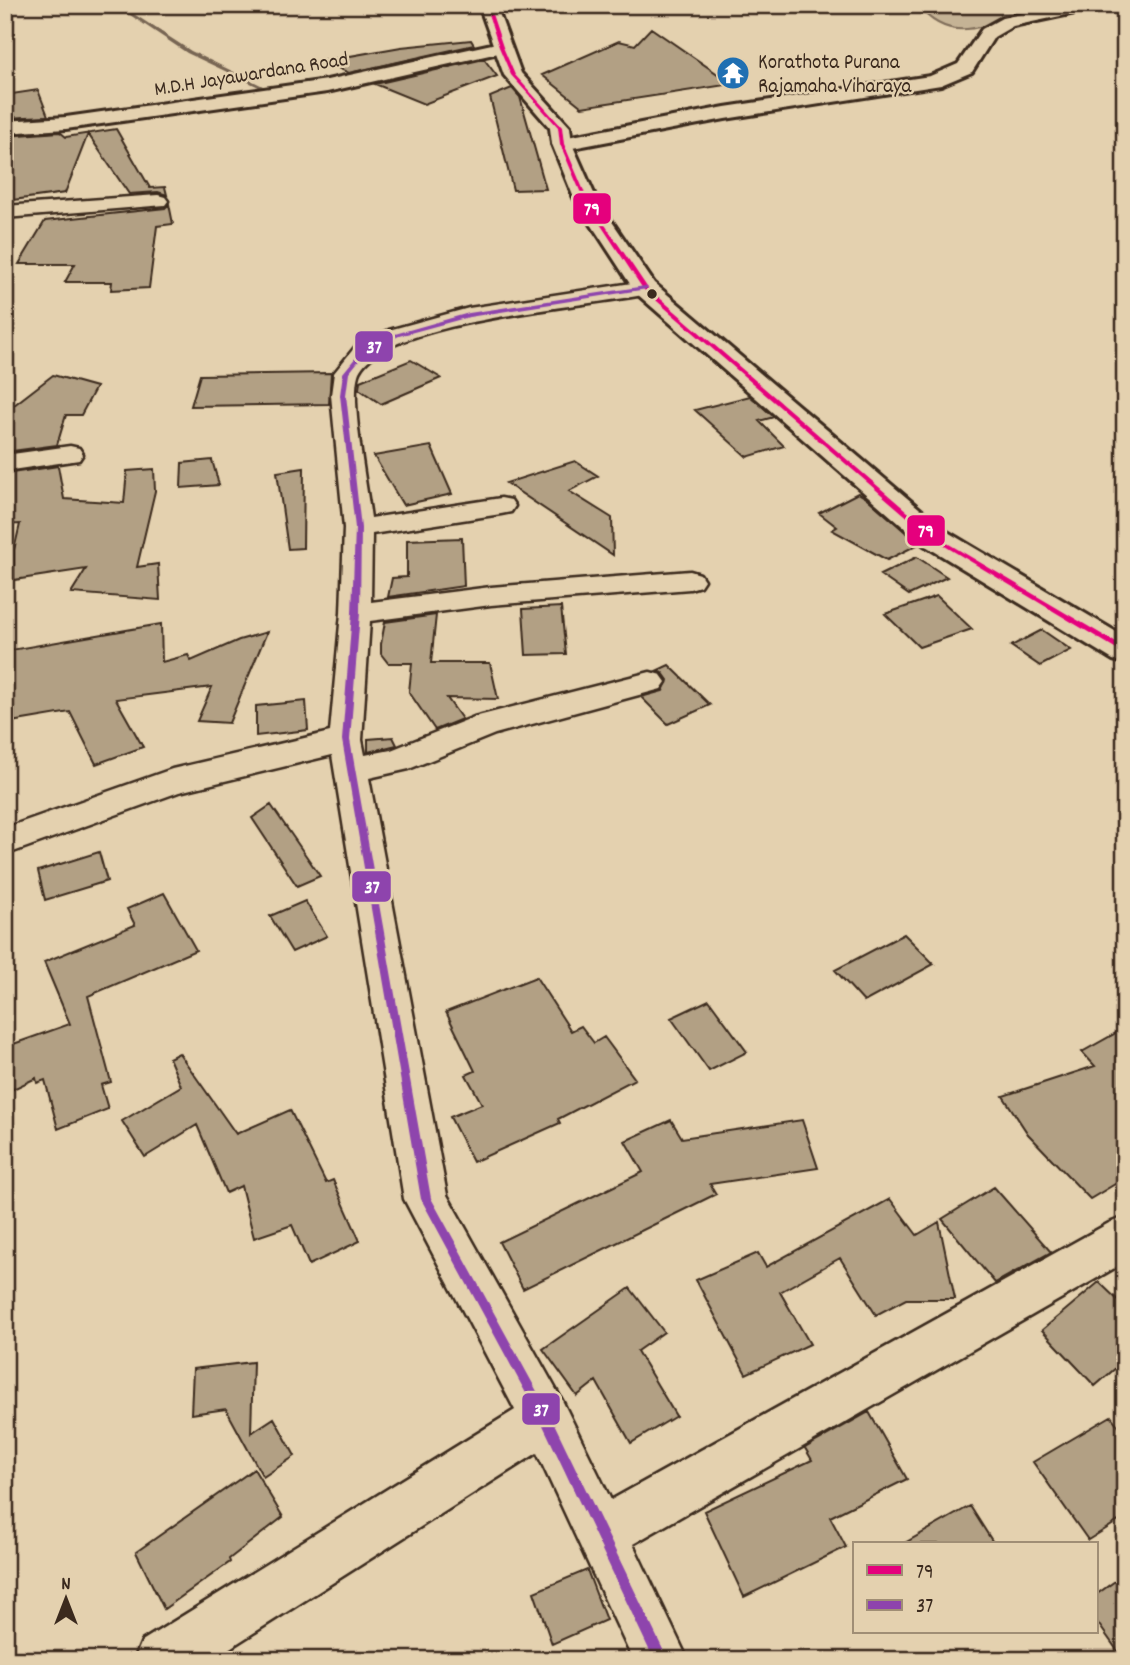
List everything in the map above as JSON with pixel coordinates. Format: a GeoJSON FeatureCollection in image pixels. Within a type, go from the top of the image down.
{"type":"FeatureCollection","features":[{"type":"Feature","properties":{"kind":"street"},"geometry":{"type":"LineString","coordinates":[[487,5],[513,75],[560,127],[562,144],[586,198],[645,288],[936,538],[1125,652]]}},
{"type":"Feature","properties":{"kind":"street"},"geometry":{"type":"LineString","coordinates":[[562,144],[725,113],[934,81],[965,68],[989,33],[1008,22],[1088,5]]}},
{"type":"Feature","properties":{"kind":"street","name":"M.D.H Jayawardana Road"},"geometry":{"type":"LineString","coordinates":[[5,127],[66,123],[327,86],[501,47]]}},
{"type":"Feature","properties":{"kind":"street"},"geometry":{"type":"LineString","coordinates":[[5,212],[158,201]]}},
{"type":"Feature","properties":{"kind":"street"},"geometry":{"type":"LineString","coordinates":[[645,288],[469,315],[397,335],[363,352],[346,373],[343,395],[358,528],[348,755],[426,1199],[546,1419],[661,1660]]}},
{"type":"Feature","properties":{"kind":"street"},"geometry":{"type":"LineString","coordinates":[[5,463],[70,454]]}},
{"type":"Feature","properties":{"kind":"street"},"geometry":{"type":"LineString","coordinates":[[358,528],[501,506]]}},
{"type":"Feature","properties":{"kind":"street"},"geometry":{"type":"LineString","coordinates":[[356,613],[491,596],[690,580]]}},
{"type":"Feature","properties":{"kind":"street"},"geometry":{"type":"LineString","coordinates":[[5,842],[172,781],[348,755],[397,761],[485,725],[650,682]]}},
{"type":"Feature","properties":{"kind":"street"},"geometry":{"type":"LineString","coordinates":[[601,1534],[1125,1238]]}},
{"type":"Feature","properties":{"kind":"street"},"geometry":{"type":"LineString","coordinates":[[161,1660],[546,1419]]}},
{"type":"Feature","properties":{"kind":"shaded area"},"geometry":{"type":"Polygon","coordinates":[[[917,5],[1050,5],[980,27],[964,29],[948,28],[933,20],[917,5]]]}},
{"type":"Feature","properties":{"kind":"building"},"geometry":{"type":"Polygon","coordinates":[[[651,28],[732,84],[582,107],[542,75],[619,41],[635,45],[651,28]]]}},
{"type":"Feature","properties":{"kind":"building"},"geometry":{"type":"Polygon","coordinates":[[[471,40],[474,45],[349,73],[322,61],[401,47],[471,40]]]}},
{"type":"Feature","properties":{"kind":"building"},"geometry":{"type":"Polygon","coordinates":[[[484,59],[497,76],[424,104],[375,84],[484,59]]]}},
{"type":"Feature","properties":{"kind":"building"},"geometry":{"type":"Polygon","coordinates":[[[512,88],[520,97],[546,189],[513,190],[490,97],[512,88]]]}},
{"type":"Feature","properties":{"kind":"building"},"geometry":{"type":"Polygon","coordinates":[[[38,90],[48,116],[5,118],[5,95],[38,90]]]}},
{"type":"Feature","properties":{"kind":"building"},"geometry":{"type":"Polygon","coordinates":[[[116,129],[150,188],[165,187],[167,195],[158,192],[129,194],[88,134],[65,193],[5,201],[5,136],[60,132],[66,137],[116,129]]]}},
{"type":"Feature","properties":{"kind":"building"},"geometry":{"type":"Polygon","coordinates":[[[169,204],[173,224],[157,226],[149,288],[111,290],[112,282],[65,282],[75,264],[19,264],[45,221],[165,208],[169,204]]]}},
{"type":"Feature","properties":{"kind":"building"},"geometry":{"type":"Polygon","coordinates":[[[411,360],[441,378],[381,404],[359,389],[360,381],[411,360]]]}},
{"type":"Feature","properties":{"kind":"building"},"geometry":{"type":"Polygon","coordinates":[[[331,373],[329,404],[191,406],[200,375],[331,373]]]}},
{"type":"Feature","properties":{"kind":"building"},"geometry":{"type":"Polygon","coordinates":[[[53,375],[96,387],[81,415],[66,415],[57,445],[5,452],[5,412],[53,375]]]}},
{"type":"Feature","properties":{"kind":"building"},"geometry":{"type":"Polygon","coordinates":[[[750,396],[774,417],[759,421],[784,446],[747,457],[695,410],[750,396]]]}},
{"type":"Feature","properties":{"kind":"building"},"geometry":{"type":"Polygon","coordinates":[[[431,446],[452,494],[403,505],[374,456],[431,446]]]}},
{"type":"Feature","properties":{"kind":"building"},"geometry":{"type":"Polygon","coordinates":[[[212,460],[219,485],[181,488],[182,463],[212,460]]]}},
{"type":"Feature","properties":{"kind":"building"},"geometry":{"type":"Polygon","coordinates":[[[575,461],[598,476],[569,491],[612,518],[613,555],[506,483],[575,461]]]}},
{"type":"Feature","properties":{"kind":"building"},"geometry":{"type":"Polygon","coordinates":[[[58,466],[64,499],[124,503],[127,471],[154,469],[155,491],[137,567],[158,564],[160,600],[71,593],[86,569],[14,580],[14,550],[20,524],[5,525],[5,474],[58,466]]]}},
{"type":"Feature","properties":{"kind":"building"},"geometry":{"type":"Polygon","coordinates":[[[304,468],[303,548],[288,549],[277,472],[304,468]]]}},
{"type":"Feature","properties":{"kind":"building"},"geometry":{"type":"Polygon","coordinates":[[[858,493],[919,544],[887,560],[832,530],[837,527],[819,513],[858,493]]]}},
{"type":"Feature","properties":{"kind":"building"},"geometry":{"type":"Polygon","coordinates":[[[462,538],[464,586],[388,597],[392,578],[407,577],[407,540],[462,538]]]}},
{"type":"Feature","properties":{"kind":"building"},"geometry":{"type":"Polygon","coordinates":[[[917,557],[947,577],[909,595],[880,575],[917,557]]]}},
{"type":"Feature","properties":{"kind":"building"},"geometry":{"type":"Polygon","coordinates":[[[937,596],[972,629],[919,647],[885,614],[937,596]]]}},
{"type":"Feature","properties":{"kind":"building"},"geometry":{"type":"Polygon","coordinates":[[[561,607],[566,654],[526,655],[523,609],[561,607]]]}},
{"type":"Feature","properties":{"kind":"building"},"geometry":{"type":"Polygon","coordinates":[[[436,615],[431,663],[490,663],[498,699],[447,698],[462,719],[435,730],[409,692],[412,663],[388,663],[381,654],[381,644],[385,622],[436,615]]]}},
{"type":"Feature","properties":{"kind":"building"},"geometry":{"type":"Polygon","coordinates":[[[161,624],[162,662],[188,655],[191,661],[239,640],[267,632],[229,723],[197,721],[212,687],[116,699],[143,747],[96,764],[70,712],[5,723],[5,651],[161,624]]]}},
{"type":"Feature","properties":{"kind":"building"},"geometry":{"type":"Polygon","coordinates":[[[1042,630],[1071,650],[1040,666],[1011,646],[1042,630]]]}},
{"type":"Feature","properties":{"kind":"building"},"geometry":{"type":"Polygon","coordinates":[[[669,665],[710,705],[668,724],[641,697],[663,691],[668,680],[663,673],[656,671],[669,665]]]}},
{"type":"Feature","properties":{"kind":"building"},"geometry":{"type":"Polygon","coordinates":[[[306,701],[308,730],[256,736],[256,706],[306,701]]]}},
{"type":"Feature","properties":{"kind":"building"},"geometry":{"type":"Polygon","coordinates":[[[393,737],[397,745],[368,752],[368,739],[393,737]]]}},
{"type":"Feature","properties":{"kind":"building"},"geometry":{"type":"Polygon","coordinates":[[[271,805],[320,876],[297,886],[252,818],[271,805]]]}},
{"type":"Feature","properties":{"kind":"building"},"geometry":{"type":"Polygon","coordinates":[[[99,852],[107,881],[45,900],[38,871],[99,852]]]}},
{"type":"Feature","properties":{"kind":"building"},"geometry":{"type":"Polygon","coordinates":[[[164,893],[196,950],[88,996],[111,1082],[101,1085],[108,1109],[58,1129],[45,1080],[37,1083],[36,1078],[5,1093],[5,1047],[70,1024],[44,962],[135,925],[127,909],[164,893]]]}},
{"type":"Feature","properties":{"kind":"building"},"geometry":{"type":"Polygon","coordinates":[[[305,901],[327,936],[292,952],[270,916],[305,901]]]}},
{"type":"Feature","properties":{"kind":"building"},"geometry":{"type":"Polygon","coordinates":[[[904,934],[934,964],[864,1002],[835,970],[904,934]]]}},
{"type":"Feature","properties":{"kind":"building"},"geometry":{"type":"Polygon","coordinates":[[[536,977],[571,1031],[581,1026],[594,1043],[604,1037],[635,1079],[558,1119],[560,1123],[473,1162],[450,1117],[482,1104],[466,1075],[475,1071],[446,1012],[536,977]]]}},
{"type":"Feature","properties":{"kind":"building"},"geometry":{"type":"Polygon","coordinates":[[[709,1000],[747,1052],[709,1071],[671,1018],[709,1000]]]}},
{"type":"Feature","properties":{"kind":"building"},"geometry":{"type":"Polygon","coordinates":[[[1125,1028],[1125,1178],[1090,1199],[1028,1134],[1003,1096],[1095,1066],[1082,1052],[1125,1028]]]}},
{"type":"Feature","properties":{"kind":"building"},"geometry":{"type":"Polygon","coordinates":[[[179,1053],[236,1134],[290,1110],[326,1183],[333,1180],[360,1241],[309,1265],[292,1225],[254,1238],[241,1186],[226,1193],[197,1125],[145,1157],[122,1121],[181,1086],[169,1058],[179,1053]]]}},
{"type":"Feature","properties":{"kind":"building"},"geometry":{"type":"Polygon","coordinates":[[[671,1120],[682,1138],[802,1120],[818,1168],[710,1184],[716,1194],[523,1289],[499,1242],[643,1172],[625,1141],[671,1120]]]}},
{"type":"Feature","properties":{"kind":"building"},"geometry":{"type":"Polygon","coordinates":[[[994,1187],[1051,1252],[995,1283],[942,1219],[994,1187]]]}},
{"type":"Feature","properties":{"kind":"building"},"geometry":{"type":"Polygon","coordinates":[[[890,1199],[917,1235],[939,1222],[955,1299],[906,1299],[876,1315],[840,1258],[780,1292],[810,1344],[746,1374],[696,1280],[758,1253],[766,1267],[890,1199]]]}},
{"type":"Feature","properties":{"kind":"building"},"geometry":{"type":"Polygon","coordinates":[[[1099,1282],[1125,1307],[1125,1360],[1095,1386],[1042,1330],[1099,1282]]]}},
{"type":"Feature","properties":{"kind":"building"},"geometry":{"type":"Polygon","coordinates":[[[630,1288],[664,1332],[637,1351],[676,1416],[631,1443],[596,1381],[577,1396],[543,1349],[630,1288]]]}},
{"type":"Feature","properties":{"kind":"building"},"geometry":{"type":"Polygon","coordinates":[[[253,1362],[251,1433],[274,1418],[295,1456],[263,1477],[226,1409],[191,1414],[193,1369],[253,1362]]]}},
{"type":"Feature","properties":{"kind":"building"},"geometry":{"type":"Polygon","coordinates":[[[869,1412],[907,1479],[830,1517],[846,1547],[744,1597],[704,1511],[812,1460],[805,1448],[869,1412]]]}},
{"type":"Feature","properties":{"kind":"building"},"geometry":{"type":"Polygon","coordinates":[[[1111,1416],[1125,1435],[1125,1517],[1088,1540],[1033,1462],[1111,1416]]]}},
{"type":"Feature","properties":{"kind":"building"},"geometry":{"type":"Polygon","coordinates":[[[254,1469],[283,1517],[229,1559],[230,1562],[164,1609],[136,1552],[254,1469]]]}},
{"type":"Feature","properties":{"kind":"building"},"geometry":{"type":"Polygon","coordinates":[[[970,1506],[993,1542],[907,1542],[970,1506]]]}},
{"type":"Feature","properties":{"kind":"building"},"geometry":{"type":"Polygon","coordinates":[[[587,1570],[606,1620],[552,1644],[534,1592],[587,1570]]]}},
{"type":"Feature","properties":{"kind":"building"},"geometry":{"type":"Polygon","coordinates":[[[1125,1574],[1125,1660],[1098,1623],[1098,1593],[1125,1574]]]}},
{"type":"Feature","properties":{"kind":"waterway"},"geometry":{"type":"LineString","coordinates":[[117,5],[189,52],[265,88]]}},
{"type":"Feature","properties":{"kind":"transit line","name":"79"},"geometry":{"type":"LineString","coordinates":[[487,5],[513,75],[560,127],[562,144],[585,198],[645,288],[935,538],[1125,652]]}},
{"type":"Feature","properties":{"kind":"transit line","name":"37"},"geometry":{"type":"LineString","coordinates":[[645,288],[469,315],[397,335],[363,352],[346,373],[343,395],[358,528],[356,613],[346,740],[426,1199],[546,1419],[661,1660]]}},
{"type":"Feature","properties":{"kind":"place","name":"Korathota Purana Rajamaha Viharaya"},"geometry":{"type":"Point","coordinates":[733,73]}}]}
